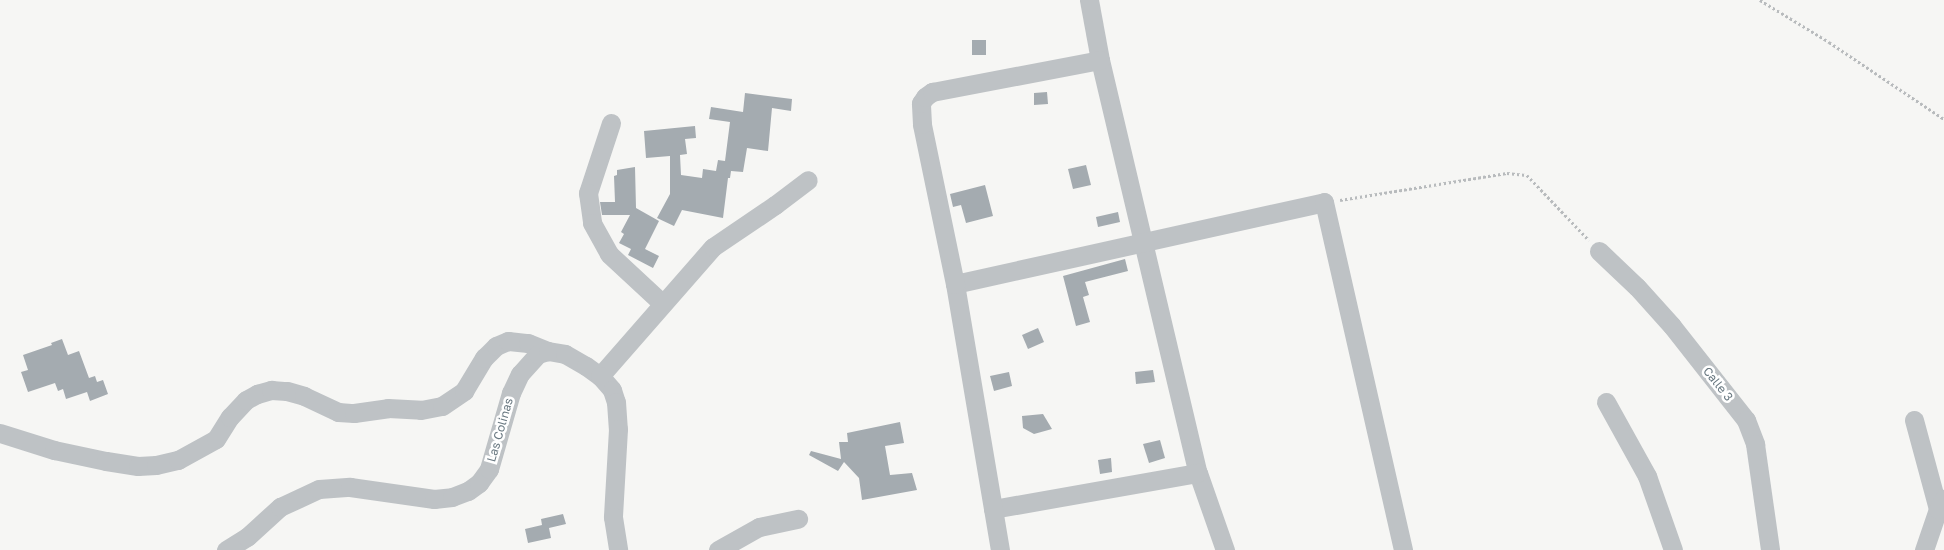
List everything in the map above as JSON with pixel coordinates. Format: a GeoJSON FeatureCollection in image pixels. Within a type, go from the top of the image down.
{"type":"FeatureCollection","features":[{"type":"Feature","properties":{"kind":"street"},"geometry":{"type":"LineString","coordinates":[[1089,0],[1100,60],[1198,474],[1225,550]]}},
{"type":"Feature","properties":{"kind":"street"},"geometry":{"type":"LineString","coordinates":[[1000,550],[955,284],[922,124],[921,104],[924,97],[932,92],[1100,60]]}},
{"type":"Feature","properties":{"kind":"street"},"geometry":{"type":"LineString","coordinates":[[611,124],[588,193],[592,223],[609,254],[662,303]]}},
{"type":"Feature","properties":{"kind":"street"},"geometry":{"type":"LineString","coordinates":[[600,376],[713,247],[808,180]]}},
{"type":"Feature","properties":{"kind":"street"},"geometry":{"type":"LineString","coordinates":[[955,284],[1324,202],[1403,550]]}},
{"type":"Feature","properties":{"kind":"street","name":"Calle 3"},"geometry":{"type":"LineString","coordinates":[[1599,251],[1637,286],[1672,326],[1746,420],[1755,444],[1770,550]]}},
{"type":"Feature","properties":{"kind":"street"},"geometry":{"type":"LineString","coordinates":[[0,433],[54,450],[106,461],[138,466],[156,465],[178,460],[216,439],[230,417],[246,400],[257,394],[287,391],[304,396],[338,412],[354,413],[388,408],[421,410],[442,406],[464,391],[484,358],[496,346],[508,341],[528,343],[548,351],[565,354],[600,376],[612,390],[616,402],[618,429],[613,517],[618,550]]}},
{"type":"Feature","properties":{"kind":"street","name":"Las Colinas"},"geometry":{"type":"LineString","coordinates":[[226,550],[247,537],[280,508],[319,489],[350,487],[434,499],[452,497],[468,491],[480,483],[489,469],[511,393],[520,374],[538,354],[548,351]]}},
{"type":"Feature","properties":{"kind":"street"},"geometry":{"type":"LineString","coordinates":[[1606,402],[1647,476],[1673,550]]}},
{"type":"Feature","properties":{"kind":"street"},"geometry":{"type":"LineString","coordinates":[[1914,420],[1941,504],[1924,550]]}},
{"type":"Feature","properties":{"kind":"street"},"geometry":{"type":"LineString","coordinates":[[993,508],[1198,474]]}},
{"type":"Feature","properties":{"kind":"street"},"geometry":{"type":"LineString","coordinates":[[718,550],[759,528],[798,519]]}},
{"type":"Feature","properties":{"kind":"path"},"geometry":{"type":"LineString","coordinates":[[1760,0],[1829,42],[1944,119]]}},
{"type":"Feature","properties":{"kind":"path"},"geometry":{"type":"LineString","coordinates":[[1324,202],[1507,173],[1527,175],[1599,251]]}},
{"type":"Feature","properties":{"kind":"building"},"geometry":{"type":"Polygon","coordinates":[[[972,40],[986,40],[986,55],[972,55],[972,40]]]}},
{"type":"Feature","properties":{"kind":"building"},"geometry":{"type":"Polygon","coordinates":[[[1047,92],[1048,104],[1034,105],[1034,93],[1047,92]]]}},
{"type":"Feature","properties":{"kind":"building"},"geometry":{"type":"Polygon","coordinates":[[[745,93],[792,99],[791,111],[772,108],[768,151],[747,148],[743,172],[731,171],[730,178],[728,178],[723,218],[682,210],[674,226],[657,218],[670,194],[670,156],[646,158],[644,131],[695,126],[696,138],[685,139],[687,154],[680,155],[681,175],[702,178],[703,169],[716,171],[718,160],[725,161],[730,122],[709,119],[711,107],[743,112],[745,93]]]}},
{"type":"Feature","properties":{"kind":"building"},"geometry":{"type":"Polygon","coordinates":[[[1086,165],[1091,185],[1073,189],[1068,169],[1086,165]]]}},
{"type":"Feature","properties":{"kind":"building"},"geometry":{"type":"Polygon","coordinates":[[[635,167],[636,208],[659,221],[645,249],[659,256],[653,268],[628,255],[631,249],[619,243],[624,234],[621,232],[630,215],[602,215],[600,202],[615,202],[614,176],[617,175],[617,170],[635,167]]]}},
{"type":"Feature","properties":{"kind":"building"},"geometry":{"type":"Polygon","coordinates":[[[985,185],[993,216],[966,223],[961,205],[953,207],[950,194],[985,185]]]}},
{"type":"Feature","properties":{"kind":"building"},"geometry":{"type":"Polygon","coordinates":[[[1118,212],[1120,222],[1098,227],[1096,217],[1118,212]]]}},
{"type":"Feature","properties":{"kind":"building"},"geometry":{"type":"Polygon","coordinates":[[[1125,259],[1128,271],[1085,282],[1089,295],[1083,297],[1090,322],[1076,326],[1063,276],[1125,259]]]}},
{"type":"Feature","properties":{"kind":"building"},"geometry":{"type":"Polygon","coordinates":[[[1038,328],[1044,342],[1028,349],[1022,335],[1038,328]]]}},
{"type":"Feature","properties":{"kind":"building"},"geometry":{"type":"Polygon","coordinates":[[[62,339],[68,355],[79,351],[89,378],[95,376],[97,382],[103,380],[108,394],[90,401],[87,392],[66,399],[63,389],[58,391],[55,383],[28,392],[21,372],[28,370],[23,355],[52,345],[51,343],[62,339]]]}},
{"type":"Feature","properties":{"kind":"building"},"geometry":{"type":"Polygon","coordinates":[[[1153,370],[1155,382],[1136,384],[1135,372],[1153,370]]]}},
{"type":"Feature","properties":{"kind":"building"},"geometry":{"type":"Polygon","coordinates":[[[1009,372],[1012,386],[994,391],[990,376],[1009,372]]]}},
{"type":"Feature","properties":{"kind":"building"},"geometry":{"type":"Polygon","coordinates":[[[1043,414],[1052,429],[1034,434],[1023,428],[1022,416],[1043,414]]]}},
{"type":"Feature","properties":{"kind":"building"},"geometry":{"type":"Polygon","coordinates":[[[900,422],[904,443],[885,446],[890,475],[912,473],[917,490],[862,500],[859,478],[844,462],[838,471],[809,455],[811,451],[841,459],[839,442],[848,442],[847,433],[900,422]]]}},
{"type":"Feature","properties":{"kind":"building"},"geometry":{"type":"Polygon","coordinates":[[[1160,440],[1165,458],[1149,463],[1143,444],[1160,440]]]}},
{"type":"Feature","properties":{"kind":"building"},"geometry":{"type":"Polygon","coordinates":[[[1111,458],[1112,472],[1100,474],[1098,460],[1111,458]]]}},
{"type":"Feature","properties":{"kind":"building"},"geometry":{"type":"Polygon","coordinates":[[[563,514],[566,524],[549,528],[551,538],[528,543],[525,529],[542,525],[541,519],[563,514]]]}}]}
